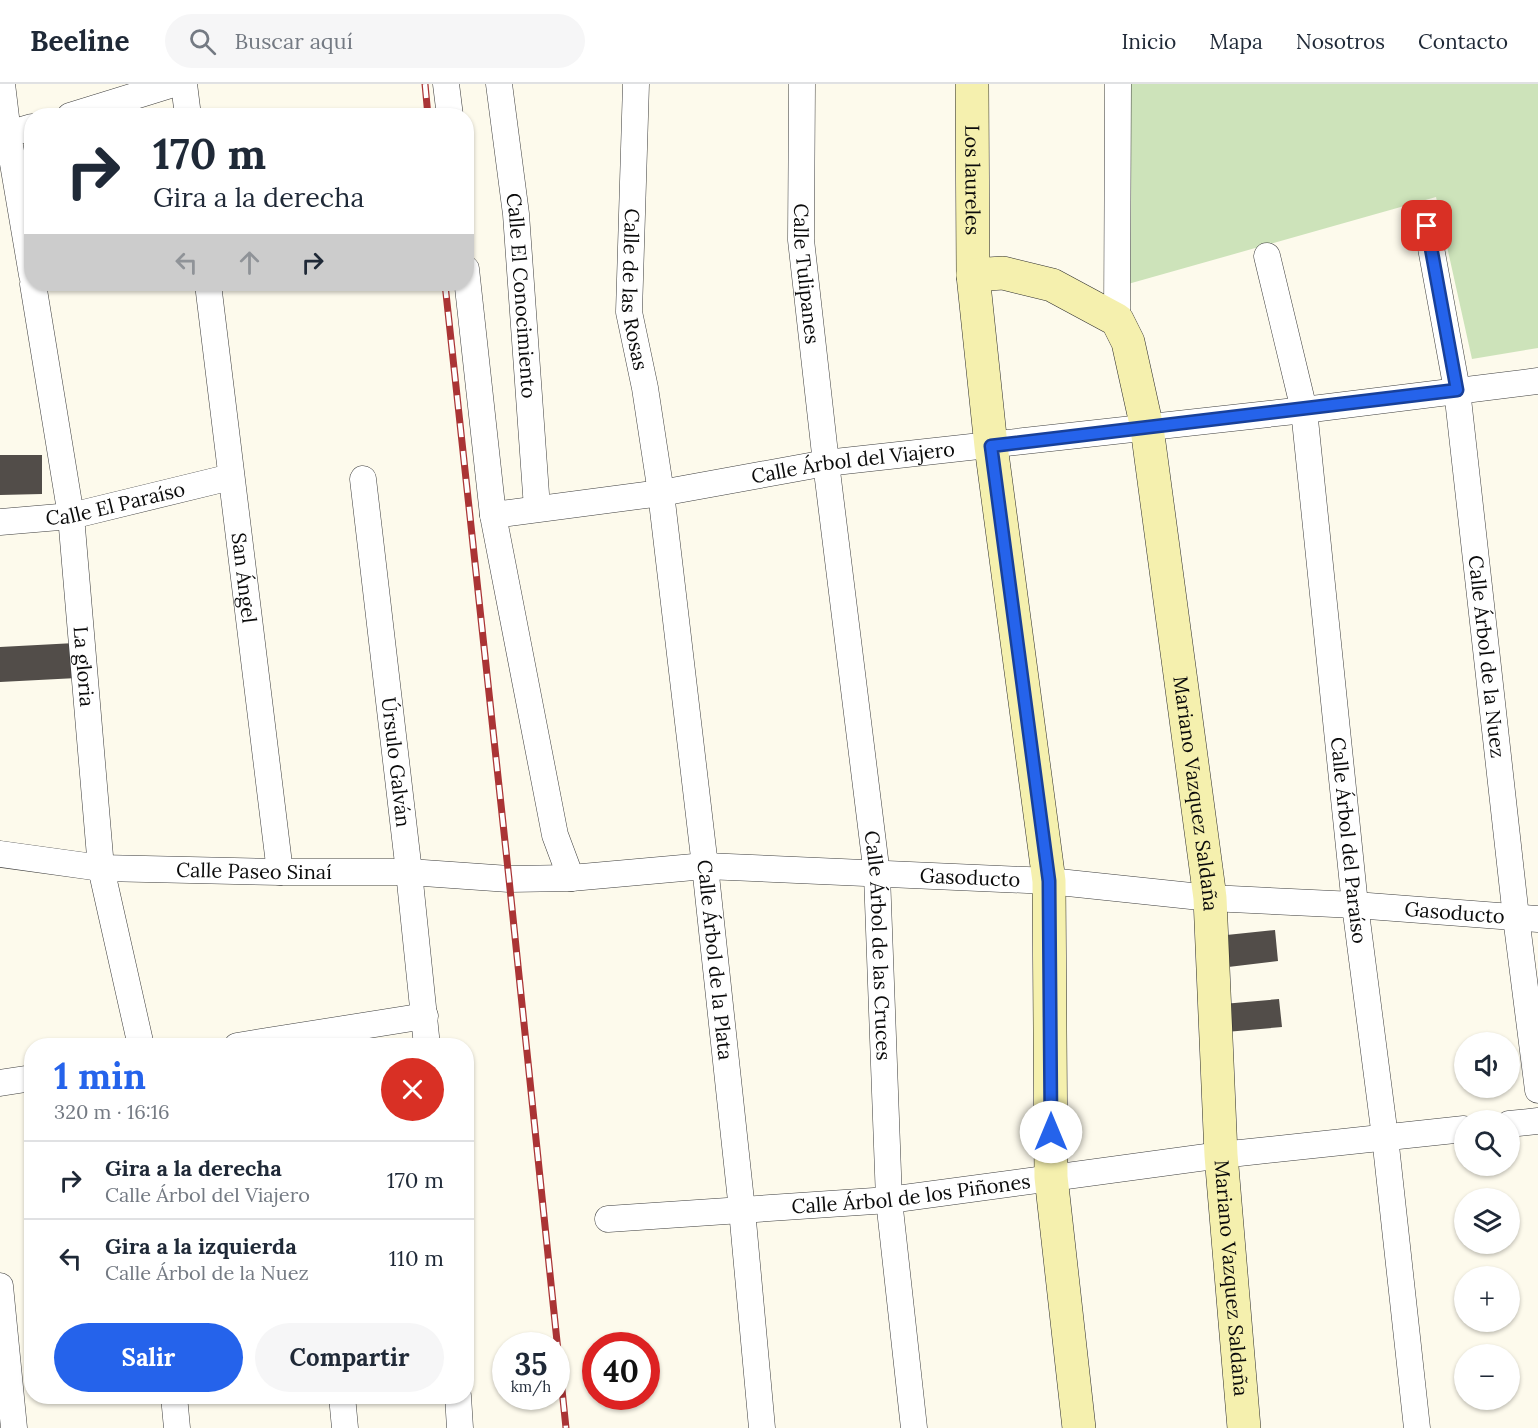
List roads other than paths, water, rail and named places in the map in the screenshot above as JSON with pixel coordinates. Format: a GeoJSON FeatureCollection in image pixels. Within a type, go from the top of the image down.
{"type":"FeatureCollection","features":[{"type":"Feature","properties":{"kind":"street"},"geometry":{"type":"LineString","coordinates":[[3,84],[20,131],[24,179]]}},
{"type":"Feature","properties":{"kind":"street"},"geometry":{"type":"LineString","coordinates":[[96,108],[173,84]]}},
{"type":"Feature","properties":{"kind":"street"},"geometry":{"type":"LineString","coordinates":[[184,84],[187,108]]}},
{"type":"Feature","properties":{"kind":"street"},"geometry":{"type":"LineString","coordinates":[[446,84],[449,108]]}},
{"type":"Feature","properties":{"kind":"street","name":"Calle El Conocimiento"},"geometry":{"type":"LineString","coordinates":[[499,84],[516,214],[537,508]]}},
{"type":"Feature","properties":{"kind":"street","name":"Calle de las Rosas"},"geometry":{"type":"LineString","coordinates":[[636,84],[629,312],[645,388],[661,493]]}},
{"type":"Feature","properties":{"kind":"street","name":"Calle Tulipanes"},"geometry":{"type":"LineString","coordinates":[[802,84],[801,240],[826,463]]}},
{"type":"Feature","properties":{"kind":"street","name":"Los laureles"},"geometry":{"type":"LineString","coordinates":[[972,84],[973,275],[991,446],[1049,881],[1051,1178],[1079,1428]]}},
{"type":"Feature","properties":{"kind":"street"},"geometry":{"type":"LineString","coordinates":[[973,275],[1003,273],[1052,285],[1117,320],[1118,84]]}},
{"type":"Feature","properties":{"kind":"street","name":"Calle Árbol de la Nuez"},"geometry":{"type":"LineString","coordinates":[[1427,226],[1457,390],[1527,918],[1538,1090]]}},
{"type":"Feature","properties":{"kind":"street","name":"Calle Árbol del Paraíso"},"geometry":{"type":"LineString","coordinates":[[1266,256],[1304,410],[1355,905],[1385,1137],[1418,1428]]}},
{"type":"Feature","properties":{"kind":"street","name":"La gloria"},"geometry":{"type":"LineString","coordinates":[[34,291],[71,516],[101,868],[139,1038]]}},
{"type":"Feature","properties":{"kind":"street","name":"San Ángel"},"geometry":{"type":"LineString","coordinates":[[209,291],[280,872]]}},
{"type":"Feature","properties":{"kind":"street"},"geometry":{"type":"LineString","coordinates":[[468,291],[493,515],[555,835],[571,878]]}},
{"type":"Feature","properties":{"kind":"street","name":"Mariano Vazquez Saldaña"},"geometry":{"type":"LineString","coordinates":[[1117,320],[1128,342],[1147,428],[1210,898],[1221,1155],[1244,1428]]}},
{"type":"Feature","properties":{"kind":"street","name":"Calle Árbol del Viajero"},"geometry":{"type":"LineString","coordinates":[[493,515],[661,493],[826,463],[1304,410],[1538,381]]}},
{"type":"Feature","properties":{"kind":"street","name":"Calle Árbol de las Cruces"},"geometry":{"type":"LineString","coordinates":[[826,463],[877,875],[889,1200],[914,1428]]}},
{"type":"Feature","properties":{"kind":"street","name":"Calle El Paraíso"},"geometry":{"type":"LineString","coordinates":[[0,522],[71,516],[231,477]]}},
{"type":"Feature","properties":{"kind":"street","name":"Úrsulo Galván"},"geometry":{"type":"LineString","coordinates":[[363,479],[426,1038]]}},
{"type":"Feature","properties":{"kind":"street","name":"Calle Árbol de la Plata"},"geometry":{"type":"LineString","coordinates":[[661,493],[705,866],[742,1209],[762,1428]]}},
{"type":"Feature","properties":{"kind":"street","name":"Calle Paseo Sinaí"},"geometry":{"type":"LineString","coordinates":[[0,854],[101,868],[409,872],[509,879]]}},
{"type":"Feature","properties":{"kind":"street","name":"Gasoducto"},"geometry":{"type":"LineString","coordinates":[[509,879],[571,878],[705,866],[1049,881],[1210,898],[1355,905],[1527,918]]}},
{"type":"Feature","properties":{"kind":"street"},"geometry":{"type":"LineString","coordinates":[[320,1038],[425,1016]]}},
{"type":"Feature","properties":{"kind":"street"},"geometry":{"type":"LineString","coordinates":[[0,1083],[24,1079]]}},
{"type":"Feature","properties":{"kind":"street"},"geometry":{"type":"LineString","coordinates":[[1520,1123],[1538,1121]]}},
{"type":"Feature","properties":{"kind":"street","name":"Calle Árbol de los Piñones"},"geometry":{"type":"LineString","coordinates":[[608,1219],[889,1200],[1221,1155],[1454,1130]]}},
{"type":"Feature","properties":{"kind":"street"},"geometry":{"type":"LineString","coordinates":[[0,1286],[14,1428]]}},
{"type":"Feature","properties":{"kind":"street"},"geometry":{"type":"LineString","coordinates":[[175,1404],[177,1428]]}},
{"type":"Feature","properties":{"kind":"street"},"geometry":{"type":"LineString","coordinates":[[343,1404],[345,1428]]}},
{"type":"Feature","properties":{"kind":"street"},"geometry":{"type":"LineString","coordinates":[[458,1404],[460,1428]]}},
{"type":"Feature","properties":{"kind":"railway"},"geometry":{"type":"LineString","coordinates":[[425,84],[427,108]]}},
{"type":"Feature","properties":{"kind":"railway"},"geometry":{"type":"LineString","coordinates":[[446,291],[566,1428]]}}]}
